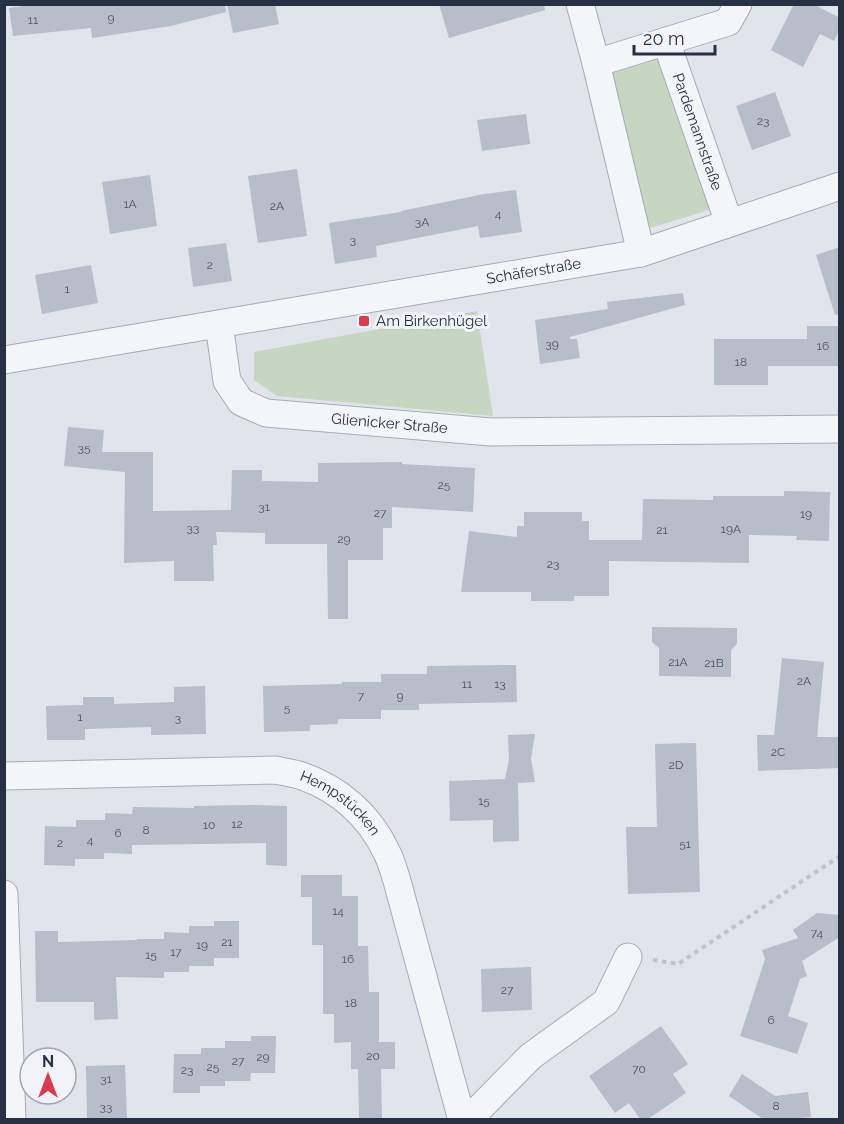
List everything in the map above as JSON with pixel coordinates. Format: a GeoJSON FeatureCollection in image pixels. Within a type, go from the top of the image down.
{"type":"FeatureCollection","features":[{"type":"Feature","properties":{"kind":"street"},"geometry":{"type":"LineString","coordinates":[[580,4],[641,253]]}},
{"type":"Feature","properties":{"kind":"street"},"geometry":{"type":"LineString","coordinates":[[596,63],[728,22],[738,4]]}},
{"type":"Feature","properties":{"kind":"street","name":"Pardemannstraße"},"geometry":{"type":"LineString","coordinates":[[666,41],[729,223]]}},
{"type":"Feature","properties":{"kind":"street","name":"Schäferstraße"},"geometry":{"type":"LineString","coordinates":[[219,324],[641,253],[840,186]]}},
{"type":"Feature","properties":{"kind":"street"},"geometry":{"type":"LineString","coordinates":[[4,360],[219,324]]}},
{"type":"Feature","properties":{"kind":"street","name":"Glienicker Straße"},"geometry":{"type":"LineString","coordinates":[[219,324],[227,381],[241,402],[266,413],[490,432],[840,429]]}},
{"type":"Feature","properties":{"kind":"street","name":"Hempstücken"},"geometry":{"type":"LineString","coordinates":[[4,776],[274,770],[300,775],[339,794],[358,810],[374,829],[387,853],[397,881],[462,1119]]}},
{"type":"Feature","properties":{"kind":"street"},"geometry":{"type":"LineString","coordinates":[[4,894],[12,1119]]}},
{"type":"Feature","properties":{"kind":"street"},"geometry":{"type":"LineString","coordinates":[[468,1119],[531,1056],[606,1002],[628,957]]}},
{"type":"Feature","properties":{"kind":"path"},"geometry":{"type":"LineString","coordinates":[[628,957],[678,964],[840,856]]}},
{"type":"Feature","properties":{"kind":"green space"},"geometry":{"type":"Polygon","coordinates":[[[658,54],[712,209],[647,229],[612,72],[658,54]]]}},
{"type":"Feature","properties":{"kind":"green space"},"geometry":{"type":"Polygon","coordinates":[[[477,311],[493,416],[277,396],[254,380],[254,352],[477,311]]]}},
{"type":"Feature","properties":{"kind":"building"},"geometry":{"type":"Polygon","coordinates":[[[37,4],[225,4],[226,12],[171,26],[92,38],[91,28],[13,36],[9,8],[37,4]]]}},
{"type":"Feature","properties":{"kind":"building"},"geometry":{"type":"Polygon","coordinates":[[[227,4],[275,4],[279,24],[233,33],[227,4]]]}},
{"type":"Feature","properties":{"kind":"building"},"geometry":{"type":"Polygon","coordinates":[[[439,4],[544,4],[545,10],[449,38],[439,4]]]}},
{"type":"Feature","properties":{"kind":"building"},"geometry":{"type":"Polygon","coordinates":[[[794,4],[813,4],[840,18],[840,29],[834,41],[820,34],[803,67],[771,50],[794,4]]]}},
{"type":"Feature","properties":{"kind":"building"},"geometry":{"type":"Polygon","coordinates":[[[775,92],[791,136],[752,150],[736,106],[775,92]]]}},
{"type":"Feature","properties":{"kind":"building"},"geometry":{"type":"Polygon","coordinates":[[[526,114],[530,144],[482,151],[477,120],[526,114]]]}},
{"type":"Feature","properties":{"kind":"building"},"geometry":{"type":"Polygon","coordinates":[[[297,169],[307,236],[258,243],[248,176],[297,169]]]}},
{"type":"Feature","properties":{"kind":"building"},"geometry":{"type":"Polygon","coordinates":[[[150,175],[157,226],[110,234],[102,182],[150,175]]]}},
{"type":"Feature","properties":{"kind":"building"},"geometry":{"type":"Polygon","coordinates":[[[516,190],[522,232],[480,238],[478,226],[376,246],[377,257],[335,264],[329,223],[516,190]]]}},
{"type":"Feature","properties":{"kind":"building"},"geometry":{"type":"Polygon","coordinates":[[[226,243],[232,281],[193,287],[188,248],[226,243]]]}},
{"type":"Feature","properties":{"kind":"building"},"geometry":{"type":"Polygon","coordinates":[[[840,247],[840,314],[835,315],[816,255],[840,247]]]}},
{"type":"Feature","properties":{"kind":"building"},"geometry":{"type":"Polygon","coordinates":[[[91,265],[98,303],[42,314],[35,275],[91,265]]]}},
{"type":"Feature","properties":{"kind":"building"},"geometry":{"type":"Polygon","coordinates":[[[683,293],[685,305],[570,337],[570,339],[577,339],[580,358],[540,364],[535,320],[608,309],[607,302],[683,293]]]}},
{"type":"Feature","properties":{"kind":"building"},"geometry":{"type":"Polygon","coordinates":[[[807,326],[840,326],[840,366],[768,366],[768,385],[714,385],[714,339],[807,339],[807,326]]]}},
{"type":"Feature","properties":{"kind":"building"},"geometry":{"type":"Polygon","coordinates":[[[68,427],[104,430],[102,452],[153,452],[153,511],[231,510],[232,470],[262,470],[262,481],[318,482],[318,463],[402,462],[402,464],[475,468],[473,512],[392,507],[392,528],[383,528],[383,560],[348,560],[348,619],[328,619],[327,544],[265,544],[265,533],[216,532],[217,545],[213,545],[214,581],[174,581],[174,561],[124,563],[125,472],[64,466],[68,427]]]}},
{"type":"Feature","properties":{"kind":"building"},"geometry":{"type":"Polygon","coordinates":[[[784,491],[830,492],[829,541],[796,540],[797,536],[749,535],[749,563],[609,561],[609,596],[574,596],[574,601],[531,601],[531,592],[461,592],[469,531],[517,537],[517,526],[524,526],[524,512],[582,512],[582,521],[589,521],[589,540],[642,540],[643,499],[713,500],[713,496],[784,496],[784,491]]]}},
{"type":"Feature","properties":{"kind":"building"},"geometry":{"type":"Polygon","coordinates":[[[652,627],[737,628],[737,644],[731,650],[731,677],[659,676],[659,648],[652,642],[652,627]]]}},
{"type":"Feature","properties":{"kind":"building"},"geometry":{"type":"Polygon","coordinates":[[[782,658],[824,662],[817,737],[840,737],[840,768],[758,771],[757,735],[774,735],[782,658]]]}},
{"type":"Feature","properties":{"kind":"building"},"geometry":{"type":"Polygon","coordinates":[[[516,665],[517,702],[419,704],[419,710],[381,710],[381,719],[338,719],[338,724],[310,725],[310,731],[264,732],[263,686],[381,682],[381,674],[427,674],[427,666],[516,665]]]}},
{"type":"Feature","properties":{"kind":"building"},"geometry":{"type":"Polygon","coordinates":[[[205,686],[206,734],[151,735],[151,727],[85,729],[85,740],[47,740],[46,706],[83,705],[83,697],[114,697],[114,704],[174,702],[174,687],[205,686]]]}},
{"type":"Feature","properties":{"kind":"building"},"geometry":{"type":"Polygon","coordinates":[[[535,734],[531,759],[535,782],[518,783],[519,841],[493,842],[493,820],[450,821],[449,781],[505,779],[509,760],[508,735],[535,734]]]}},
{"type":"Feature","properties":{"kind":"building"},"geometry":{"type":"Polygon","coordinates":[[[696,743],[700,892],[628,894],[626,827],[657,827],[655,744],[696,743]]]}},
{"type":"Feature","properties":{"kind":"building"},"geometry":{"type":"Polygon","coordinates":[[[194,806],[287,806],[287,866],[266,865],[266,843],[132,845],[132,854],[104,853],[104,859],[75,859],[75,866],[44,865],[45,826],[76,827],[76,820],[105,820],[105,813],[132,814],[133,807],[194,808],[194,806]]]}},
{"type":"Feature","properties":{"kind":"building"},"geometry":{"type":"Polygon","coordinates":[[[301,875],[342,875],[342,896],[358,896],[358,946],[368,946],[369,992],[379,992],[379,1042],[395,1042],[395,1069],[381,1069],[382,1119],[359,1119],[358,1069],[351,1069],[351,1042],[334,1043],[334,1014],[323,1014],[323,945],[312,945],[312,897],[301,897],[301,875]]]}},
{"type":"Feature","properties":{"kind":"building"},"geometry":{"type":"Polygon","coordinates":[[[817,913],[840,915],[840,937],[802,961],[807,976],[800,979],[788,1016],[808,1023],[797,1054],[740,1036],[765,959],[762,950],[798,938],[793,930],[817,913]]]}},
{"type":"Feature","properties":{"kind":"building"},"geometry":{"type":"Polygon","coordinates":[[[214,921],[239,921],[239,958],[214,958],[214,966],[189,966],[189,972],[164,972],[164,978],[116,977],[118,1019],[94,1020],[94,1002],[36,1002],[35,931],[58,931],[58,942],[164,939],[164,932],[189,933],[189,926],[214,926],[214,921]]]}},
{"type":"Feature","properties":{"kind":"building"},"geometry":{"type":"Polygon","coordinates":[[[531,967],[532,1010],[482,1012],[481,969],[531,967]]]}},
{"type":"Feature","properties":{"kind":"building"},"geometry":{"type":"Polygon","coordinates":[[[661,1026],[688,1064],[673,1074],[686,1093],[648,1119],[640,1119],[629,1103],[615,1113],[589,1076],[661,1026]]]}},
{"type":"Feature","properties":{"kind":"building"},"geometry":{"type":"Polygon","coordinates":[[[251,1036],[276,1036],[275,1073],[251,1073],[250,1081],[225,1081],[225,1086],[200,1086],[200,1093],[173,1093],[174,1054],[201,1054],[201,1048],[225,1048],[225,1041],[251,1041],[251,1036]]]}},
{"type":"Feature","properties":{"kind":"building"},"geometry":{"type":"Polygon","coordinates":[[[125,1065],[127,1119],[87,1119],[86,1066],[125,1065]]]}},
{"type":"Feature","properties":{"kind":"building"},"geometry":{"type":"Polygon","coordinates":[[[742,1074],[775,1096],[808,1092],[811,1117],[763,1119],[729,1096],[742,1074]]]}},
{"type":"Feature","properties":{"kind":"place","name":"Am Birkenhügel"},"geometry":{"type":"Point","coordinates":[364,321]}}]}
